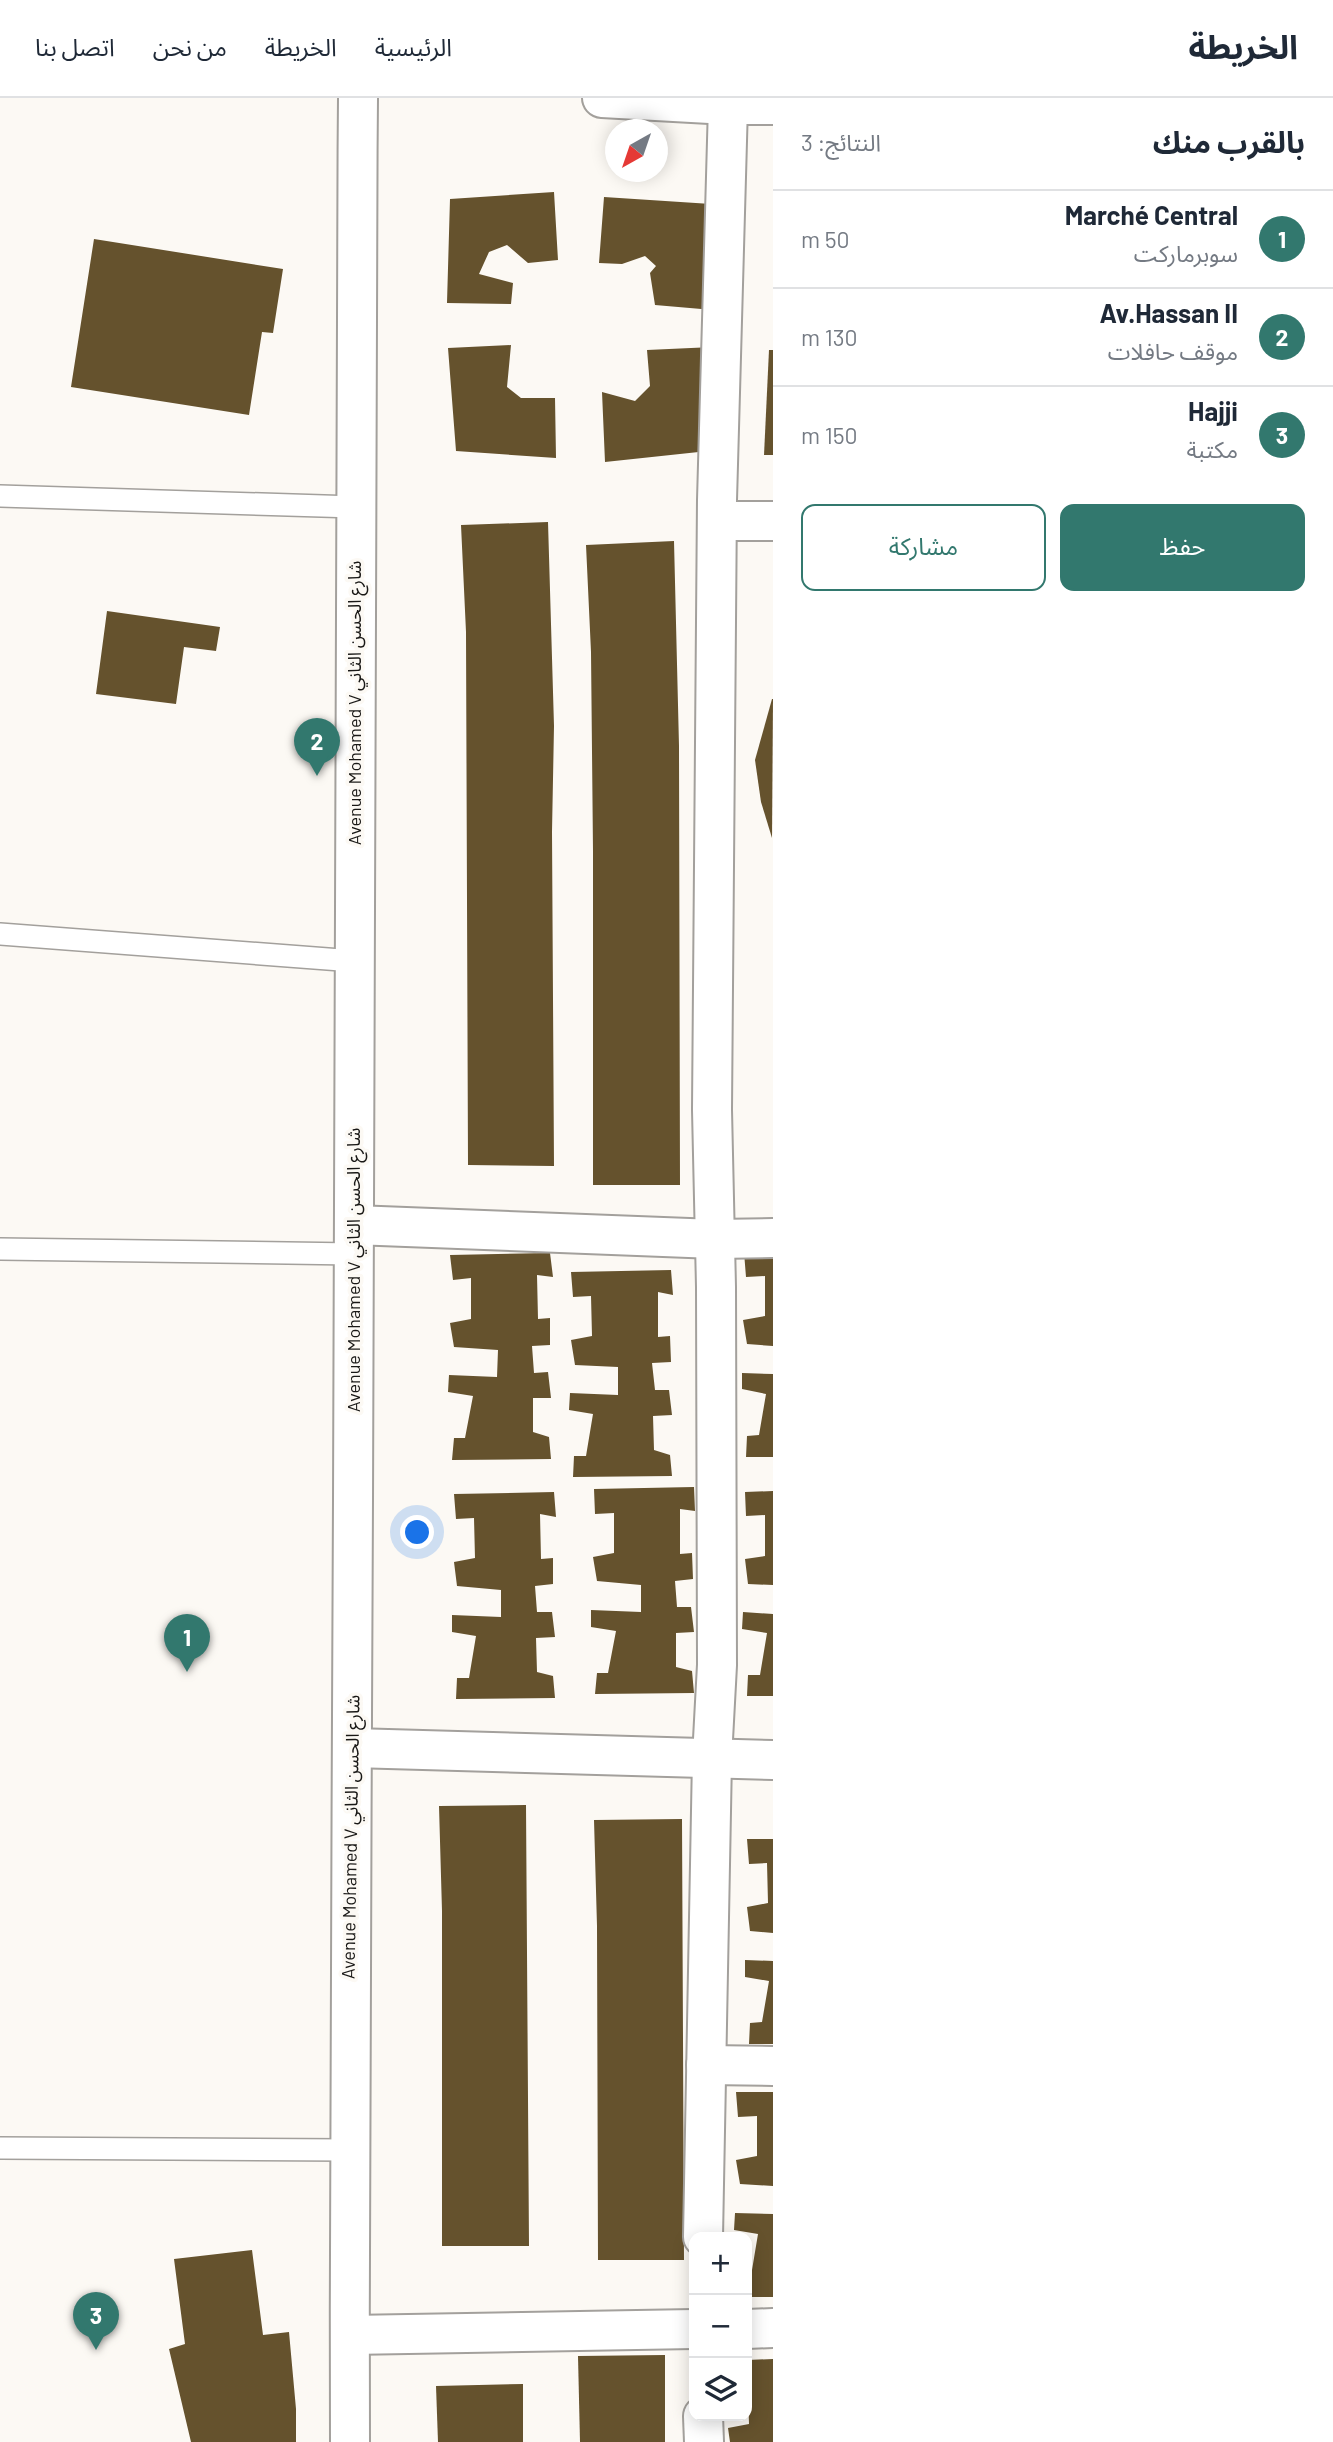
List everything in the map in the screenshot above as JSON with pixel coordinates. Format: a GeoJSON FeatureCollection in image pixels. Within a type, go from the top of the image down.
{"type":"FeatureCollection","features":[{"type":"Feature","properties":{"kind":"street","name":"Avenue Mohamed V شارع الحسن الثاني"},"geometry":{"type":"LineString","coordinates":[[350,2442],[348,2150],[353,1748],[358,98]]}},
{"type":"Feature","properties":{"kind":"street"},"geometry":{"type":"LineString","coordinates":[[602,98],[773,105]]}},
{"type":"Feature","properties":{"kind":"street"},"geometry":{"type":"LineString","coordinates":[[703,2232],[712,1758],[717,1665],[713,899],[717,482],[728,105]]}},
{"type":"Feature","properties":{"kind":"street"},"geometry":{"type":"LineString","coordinates":[[718,521],[773,521]]}},
{"type":"Feature","properties":{"kind":"street"},"geometry":{"type":"LineString","coordinates":[[354,1239],[773,1238]]}},
{"type":"Feature","properties":{"kind":"street"},"geometry":{"type":"LineString","coordinates":[[353,1748],[773,1760]]}},
{"type":"Feature","properties":{"kind":"street"},"geometry":{"type":"LineString","coordinates":[[706,2065],[773,2066]]}},
{"type":"Feature","properties":{"kind":"street"},"geometry":{"type":"LineString","coordinates":[[752,2329],[773,2328]]}},
{"type":"Feature","properties":{"kind":"street"},"geometry":{"type":"LineString","coordinates":[[350,2335],[689,2329]]}},
{"type":"Feature","properties":{"kind":"street"},"geometry":{"type":"LineString","coordinates":[[703,2421],[704,2442]]}},
{"type":"Feature","properties":{"kind":"lane"},"geometry":{"type":"LineString","coordinates":[[0,496],[355,507]]}},
{"type":"Feature","properties":{"kind":"lane"},"geometry":{"type":"LineString","coordinates":[[0,934],[354,961]]}},
{"type":"Feature","properties":{"kind":"lane"},"geometry":{"type":"LineString","coordinates":[[0,1249],[354,1239]]}},
{"type":"Feature","properties":{"kind":"lane"},"geometry":{"type":"LineString","coordinates":[[0,2148],[348,2150]]}},
{"type":"Feature","properties":{"kind":"building"},"geometry":{"type":"Polygon","coordinates":[[[554,192],[558,260],[528,263],[507,245],[489,252],[479,274],[513,283],[511,304],[447,303],[450,199],[554,192]]]}},
{"type":"Feature","properties":{"kind":"building"},"geometry":{"type":"Polygon","coordinates":[[[604,197],[711,204],[713,310],[655,305],[650,273],[656,266],[645,256],[622,264],[599,263],[604,197]]]}},
{"type":"Feature","properties":{"kind":"building"},"geometry":{"type":"Polygon","coordinates":[[[94,239],[283,269],[273,333],[262,332],[249,415],[71,387],[94,239]]]}},
{"type":"Feature","properties":{"kind":"building"},"geometry":{"type":"Polygon","coordinates":[[[511,345],[507,387],[521,398],[555,398],[556,458],[456,451],[448,348],[511,345]]]}},
{"type":"Feature","properties":{"kind":"building"},"geometry":{"type":"Polygon","coordinates":[[[713,347],[708,451],[605,462],[602,392],[635,401],[650,386],[647,350],[713,347]]]}},
{"type":"Feature","properties":{"kind":"building"},"geometry":{"type":"Polygon","coordinates":[[[769,350],[773,350],[773,455],[764,455],[769,350]]]}},
{"type":"Feature","properties":{"kind":"building"},"geometry":{"type":"Polygon","coordinates":[[[548,522],[554,726],[554,1166],[468,1165],[466,632],[461,525],[548,522]]]}},
{"type":"Feature","properties":{"kind":"building"},"geometry":{"type":"Polygon","coordinates":[[[674,541],[679,746],[680,1185],[593,1185],[591,652],[586,545],[674,541]]]}},
{"type":"Feature","properties":{"kind":"building"},"geometry":{"type":"Polygon","coordinates":[[[107,611],[220,627],[216,651],[184,647],[176,704],[96,694],[107,611]]]}},
{"type":"Feature","properties":{"kind":"building"},"geometry":{"type":"Polygon","coordinates":[[[772,699],[772,838],[761,802],[755,760],[772,699]]]}},
{"type":"Feature","properties":{"kind":"building"},"geometry":{"type":"Polygon","coordinates":[[[744,1252],[773,1252],[773,1346],[747,1344],[743,1320],[765,1316],[765,1276],[746,1277],[744,1252]]]}},
{"type":"Feature","properties":{"kind":"building"},"geometry":{"type":"Polygon","coordinates":[[[550,1253],[553,1277],[537,1275],[538,1319],[550,1318],[550,1345],[532,1346],[534,1373],[548,1372],[551,1398],[533,1398],[533,1432],[549,1437],[551,1459],[452,1460],[454,1438],[465,1438],[473,1396],[448,1392],[449,1375],[497,1377],[498,1350],[454,1347],[450,1323],[471,1319],[471,1278],[453,1280],[450,1255],[550,1253]]]}},
{"type":"Feature","properties":{"kind":"building"},"geometry":{"type":"Polygon","coordinates":[[[671,1270],[673,1295],[658,1292],[658,1337],[670,1336],[671,1362],[652,1363],[655,1390],[669,1390],[672,1415],[653,1416],[654,1450],[670,1455],[672,1476],[573,1477],[574,1456],[586,1456],[593,1414],[569,1410],[570,1393],[618,1395],[618,1367],[575,1365],[571,1340],[592,1336],[591,1296],[573,1297],[571,1272],[671,1270]]]}},
{"type":"Feature","properties":{"kind":"building"},"geometry":{"type":"Polygon","coordinates":[[[742,1373],[773,1374],[773,1457],[746,1457],[747,1436],[759,1435],[766,1394],[742,1389],[742,1373]]]}},
{"type":"Feature","properties":{"kind":"building"},"geometry":{"type":"Polygon","coordinates":[[[694,1487],[695,1511],[680,1509],[680,1554],[692,1553],[693,1579],[675,1581],[677,1607],[691,1607],[694,1632],[676,1633],[676,1667],[692,1671],[694,1693],[595,1694],[597,1673],[608,1673],[616,1631],[591,1627],[591,1610],[641,1612],[641,1585],[597,1581],[593,1557],[614,1553],[614,1513],[595,1514],[594,1489],[694,1487]]]}},
{"type":"Feature","properties":{"kind":"building"},"geometry":{"type":"Polygon","coordinates":[[[773,1491],[773,1585],[748,1584],[745,1559],[765,1556],[765,1515],[746,1516],[745,1492],[773,1491]]]}},
{"type":"Feature","properties":{"kind":"building"},"geometry":{"type":"Polygon","coordinates":[[[554,1492],[556,1517],[540,1514],[541,1559],[553,1558],[553,1584],[535,1586],[537,1612],[552,1612],[555,1637],[536,1638],[537,1672],[553,1676],[555,1698],[456,1699],[457,1678],[469,1678],[476,1636],[452,1632],[452,1615],[501,1617],[501,1590],[457,1586],[454,1562],[475,1558],[474,1518],[456,1519],[454,1494],[554,1492]]]}},
{"type":"Feature","properties":{"kind":"building"},"geometry":{"type":"Polygon","coordinates":[[[743,1612],[773,1614],[773,1696],[747,1696],[748,1675],[760,1675],[767,1633],[742,1629],[743,1612]]]}},
{"type":"Feature","properties":{"kind":"building"},"geometry":{"type":"Polygon","coordinates":[[[526,1805],[529,2246],[442,2246],[442,1911],[439,1806],[526,1805]]]}},
{"type":"Feature","properties":{"kind":"building"},"geometry":{"type":"Polygon","coordinates":[[[682,1819],[684,2260],[598,2260],[594,1820],[682,1819]]]}},
{"type":"Feature","properties":{"kind":"building"},"geometry":{"type":"Polygon","coordinates":[[[747,1839],[773,1839],[773,1933],[750,1931],[747,1907],[768,1903],[767,1863],[749,1864],[747,1839]]]}},
{"type":"Feature","properties":{"kind":"building"},"geometry":{"type":"Polygon","coordinates":[[[745,1960],[773,1961],[773,2044],[749,2044],[750,2023],[762,2022],[769,1981],[745,1977],[745,1960]]]}},
{"type":"Feature","properties":{"kind":"building"},"geometry":{"type":"Polygon","coordinates":[[[736,2092],[773,2092],[773,2186],[740,2184],[736,2160],[757,2156],[757,2116],[738,2117],[736,2092]]]}},
{"type":"Feature","properties":{"kind":"building"},"geometry":{"type":"Polygon","coordinates":[[[735,2213],[773,2214],[773,2297],[752,2297],[752,2270],[758,2234],[734,2230],[735,2213]]]}},
{"type":"Feature","properties":{"kind":"building"},"geometry":{"type":"Polygon","coordinates":[[[252,2250],[263,2335],[289,2332],[296,2442],[191,2442],[169,2349],[185,2344],[174,2259],[252,2250]]]}},
{"type":"Feature","properties":{"kind":"building"},"geometry":{"type":"Polygon","coordinates":[[[665,2355],[665,2442],[580,2442],[578,2356],[665,2355]]]}},
{"type":"Feature","properties":{"kind":"building"},"geometry":{"type":"Polygon","coordinates":[[[773,2359],[773,2442],[730,2442],[728,2428],[752,2421],[752,2360],[773,2359]]]}},
{"type":"Feature","properties":{"kind":"building"},"geometry":{"type":"Polygon","coordinates":[[[523,2384],[523,2442],[438,2442],[436,2386],[523,2384]]]}},
{"type":"Feature","properties":{"kind":"place","name":"Av.Hassan II"},"geometry":{"type":"Point","coordinates":[317,776]}},
{"type":"Feature","properties":{"kind":"place","name":"Marché Central"},"geometry":{"type":"Point","coordinates":[187,1672]}},
{"type":"Feature","properties":{"kind":"place","name":"Hajji"},"geometry":{"type":"Point","coordinates":[96,2350]}}]}
